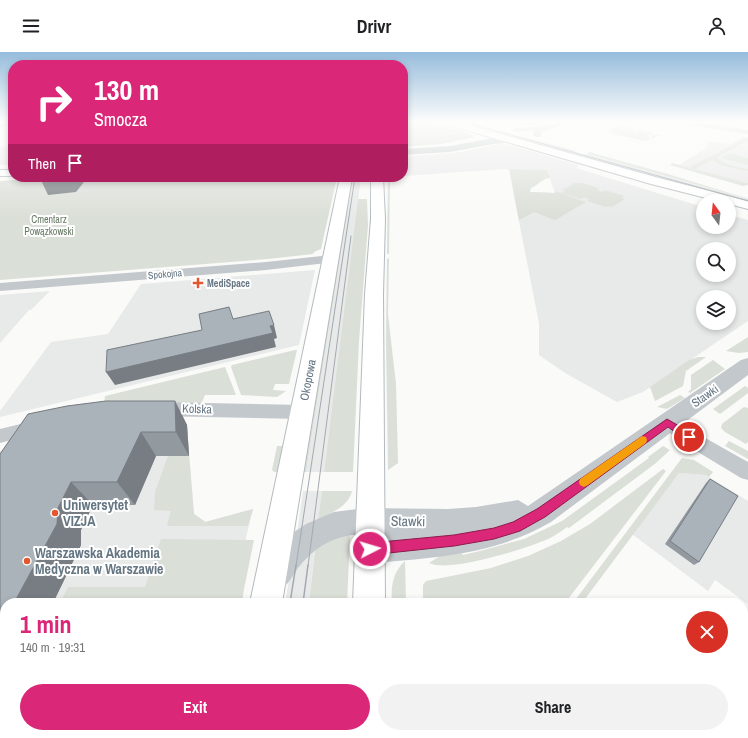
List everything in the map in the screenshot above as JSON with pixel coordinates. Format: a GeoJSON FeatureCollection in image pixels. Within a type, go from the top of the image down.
{"type":"FeatureCollection","features":[{"type":"Feature","properties":{"kind":"main road"},"geometry":{"type":"LineString","coordinates":[[560,154],[748,205]]}},
{"type":"Feature","properties":{"kind":"main road","name":"Okopowa"},"geometry":{"type":"LineString","coordinates":[[268,593],[345,182]]}},
{"type":"Feature","properties":{"kind":"main road"},"geometry":{"type":"LineString","coordinates":[[369,598],[374,294],[378,219],[377,182]]}},
{"type":"Feature","properties":{"kind":"main road"},"geometry":{"type":"LineString","coordinates":[[702,182],[748,196]]}},
{"type":"Feature","properties":{"kind":"street","name":"Spokojna"},"geometry":{"type":"LineString","coordinates":[[0,287],[331,259]]}},
{"type":"Feature","properties":{"kind":"street","name":"Stawki"},"geometry":{"type":"LineString","coordinates":[[370,549],[454,540],[494,533],[515,527],[541,513],[748,365]]}},
{"type":"Feature","properties":{"kind":"street","name":"Kolska"},"geometry":{"type":"LineString","coordinates":[[136,410],[170,409],[301,412]]}},
{"type":"Feature","properties":{"kind":"street"},"geometry":{"type":"LineString","coordinates":[[667,422],[700,444],[748,472]]}},
{"type":"Feature","properties":{"kind":"street"},"geometry":{"type":"LineString","coordinates":[[0,436],[54,423]]}},
{"type":"Feature","properties":{"kind":"street","name":"Stawki"},"geometry":{"type":"LineString","coordinates":[[370,520],[431,522],[489,519],[508,516],[532,509],[563,496]]}},
{"type":"Feature","properties":{"kind":"street","name":"Okopowa"},"geometry":{"type":"LineString","coordinates":[[268,593],[285,560],[298,545],[326,528],[345,522],[370,520]]}},
{"type":"Feature","properties":{"kind":"shaded area"},"geometry":{"type":"Polygon","coordinates":[[[0,154],[8,154],[8,164],[0,165],[0,154]]]}},
{"type":"Feature","properties":{"kind":"shaded area"},"geometry":{"type":"Polygon","coordinates":[[[438,154],[541,154],[579,165],[576,168],[696,205],[696,234],[736,234],[736,217],[748,220],[748,321],[736,329],[736,290],[696,290],[696,330],[735,330],[643,392],[617,402],[565,373],[539,355],[539,323],[513,191],[555,193],[547,170],[504,169],[408,176],[408,157],[438,154]]]}},
{"type":"Feature","properties":{"kind":"shaded area"},"geometry":{"type":"Polygon","coordinates":[[[587,154],[733,194],[719,194],[583,156],[587,154]]]}},
{"type":"Feature","properties":{"kind":"shaded area"},"geometry":{"type":"Polygon","coordinates":[[[696,154],[748,154],[748,183],[679,165],[696,154]]]}},
{"type":"Feature","properties":{"kind":"shaded area"},"geometry":{"type":"Polygon","coordinates":[[[352,182],[360,182],[324,472],[306,472],[352,182]]]}},
{"type":"Feature","properties":{"kind":"shaded area"},"geometry":{"type":"Polygon","coordinates":[[[736,195],[748,198],[748,202],[736,199],[736,195]]]}},
{"type":"Feature","properties":{"kind":"shaded area"},"geometry":{"type":"Polygon","coordinates":[[[315,270],[299,345],[0,417],[0,411],[51,342],[108,334],[141,284],[315,270]]]}},
{"type":"Feature","properties":{"kind":"shaded area"},"geometry":{"type":"Polygon","coordinates":[[[50,291],[31,310],[29,310],[0,343],[0,295],[50,291]]]}},
{"type":"Feature","properties":{"kind":"shaded area"},"geometry":{"type":"Polygon","coordinates":[[[187,425],[194,514],[206,522],[253,509],[231,598],[0,598],[0,451],[66,434],[187,425]]]}},
{"type":"Feature","properties":{"kind":"shaded area"},"geometry":{"type":"Polygon","coordinates":[[[679,473],[706,475],[748,501],[748,598],[740,598],[715,580],[708,591],[632,534],[679,473]]]}},
{"type":"Feature","properties":{"kind":"shaded area"},"geometry":{"type":"Polygon","coordinates":[[[303,491],[322,491],[318,523],[297,534],[303,491]]]}},
{"type":"Feature","properties":{"kind":"shaded area"},"geometry":{"type":"Polygon","coordinates":[[[315,547],[310,598],[286,598],[290,574],[315,547]]]}},
{"type":"Feature","properties":{"kind":"green space"},"geometry":{"type":"Polygon","coordinates":[[[587,154],[596,154],[732,194],[587,154]]]}},
{"type":"Feature","properties":{"kind":"green space"},"geometry":{"type":"Polygon","coordinates":[[[715,154],[723,154],[719,156],[718,159],[729,165],[748,169],[748,171],[723,166],[712,160],[695,169],[690,167],[715,154]]]}},
{"type":"Feature","properties":{"kind":"green space"},"geometry":{"type":"Polygon","coordinates":[[[728,154],[734,154],[748,158],[748,165],[721,158],[728,154]]]}},
{"type":"Feature","properties":{"kind":"green space"},"geometry":{"type":"Polygon","coordinates":[[[672,163],[748,183],[748,185],[743,186],[670,165],[672,163]]]}},
{"type":"Feature","properties":{"kind":"green space"},"geometry":{"type":"Polygon","coordinates":[[[509,169],[547,170],[550,178],[531,188],[530,192],[555,193],[555,191],[586,202],[555,220],[534,212],[519,220],[509,169]]]}},
{"type":"Feature","properties":{"kind":"green space","name":"Cmentarz Powązkowski"},"geometry":{"type":"Polygon","coordinates":[[[0,181],[336,182],[321,249],[313,254],[268,259],[0,280],[0,181]]]}},
{"type":"Feature","properties":{"kind":"green space"},"geometry":{"type":"Polygon","coordinates":[[[351,182],[352,182],[306,472],[302,472],[351,182]]]}},
{"type":"Feature","properties":{"kind":"green space"},"geometry":{"type":"Polygon","coordinates":[[[388,182],[390,182],[389,254],[387,254],[388,182]]]}},
{"type":"Feature","properties":{"kind":"green space"},"geometry":{"type":"Polygon","coordinates":[[[575,183],[581,183],[599,188],[597,190],[602,192],[605,190],[624,196],[622,198],[625,199],[612,207],[606,207],[587,201],[589,199],[584,197],[581,199],[562,193],[565,191],[562,190],[575,183]]]}},
{"type":"Feature","properties":{"kind":"green space"},"geometry":{"type":"Polygon","coordinates":[[[358,199],[367,199],[368,225],[359,341],[353,472],[324,472],[358,199]]]}},
{"type":"Feature","properties":{"kind":"green space"},"geometry":{"type":"Polygon","coordinates":[[[389,258],[388,314],[396,384],[398,463],[388,470],[386,340],[387,259],[389,258]]]}},
{"type":"Feature","properties":{"kind":"green space"},"geometry":{"type":"Polygon","coordinates":[[[748,337],[748,352],[739,353],[726,351],[748,337]]]}},
{"type":"Feature","properties":{"kind":"green space"},"geometry":{"type":"Polygon","coordinates":[[[297,350],[289,384],[275,384],[273,390],[286,391],[277,397],[241,395],[231,367],[232,365],[297,350]]]}},
{"type":"Feature","properties":{"kind":"green space"},"geometry":{"type":"Polygon","coordinates":[[[698,357],[706,357],[686,371],[683,386],[655,401],[650,387],[689,360],[698,357]]]}},
{"type":"Feature","properties":{"kind":"green space"},"geometry":{"type":"Polygon","coordinates":[[[713,360],[725,369],[690,393],[688,392],[691,389],[691,375],[713,360]]]}},
{"type":"Feature","properties":{"kind":"green space"},"geometry":{"type":"Polygon","coordinates":[[[225,367],[236,395],[205,395],[201,404],[104,404],[105,396],[225,367]]]}},
{"type":"Feature","properties":{"kind":"green space"},"geometry":{"type":"Polygon","coordinates":[[[745,386],[748,388],[748,393],[720,414],[713,409],[745,386]]]}},
{"type":"Feature","properties":{"kind":"green space"},"geometry":{"type":"Polygon","coordinates":[[[680,395],[685,398],[667,409],[657,407],[680,395]]]}},
{"type":"Feature","properties":{"kind":"green space"},"geometry":{"type":"Polygon","coordinates":[[[744,407],[748,408],[748,442],[746,444],[725,432],[721,428],[722,424],[744,407]]]}},
{"type":"Feature","properties":{"kind":"green space"},"geometry":{"type":"Polygon","coordinates":[[[729,441],[748,451],[748,459],[725,446],[729,441]]]}},
{"type":"Feature","properties":{"kind":"green space"},"geometry":{"type":"Polygon","coordinates":[[[277,446],[283,446],[278,472],[274,472],[272,470],[277,446]]]}},
{"type":"Feature","properties":{"kind":"green space"},"geometry":{"type":"Polygon","coordinates":[[[663,446],[670,450],[656,463],[569,528],[567,527],[550,538],[503,555],[468,563],[439,565],[429,563],[440,556],[462,553],[463,555],[524,539],[562,521],[649,458],[648,457],[663,446]]]}},
{"type":"Feature","properties":{"kind":"green space"},"geometry":{"type":"Polygon","coordinates":[[[168,456],[189,456],[194,514],[205,522],[253,509],[248,526],[167,526],[171,511],[154,510],[155,492],[168,456]]]}},
{"type":"Feature","properties":{"kind":"green space"},"geometry":{"type":"Polygon","coordinates":[[[682,458],[694,460],[713,472],[709,477],[706,475],[679,473],[586,598],[577,598],[682,458]]]}},
{"type":"Feature","properties":{"kind":"green space"},"geometry":{"type":"Polygon","coordinates":[[[663,469],[666,471],[569,598],[423,598],[423,585],[426,581],[491,568],[528,556],[561,541],[590,524],[663,469]]]}},
{"type":"Feature","properties":{"kind":"green space"},"geometry":{"type":"Polygon","coordinates":[[[322,491],[352,491],[347,501],[343,505],[334,512],[318,520],[322,491]]]}},
{"type":"Feature","properties":{"kind":"green space"},"geometry":{"type":"Polygon","coordinates":[[[349,534],[350,537],[347,598],[310,598],[315,550],[334,537],[349,534]]]}},
{"type":"Feature","properties":{"kind":"green space"},"geometry":{"type":"Polygon","coordinates":[[[161,539],[254,540],[243,598],[62,598],[68,587],[145,587],[161,539]]]}},
{"type":"Feature","properties":{"kind":"green space"},"geometry":{"type":"Polygon","coordinates":[[[405,561],[406,598],[392,598],[393,580],[397,570],[405,561]]]}},
{"type":"Feature","properties":{"kind":"building"},"geometry":{"type":"Polygon","coordinates":[[[229,307],[233,319],[269,311],[274,325],[270,326],[273,333],[106,372],[107,350],[202,330],[199,314],[229,307]]]}},
{"type":"Feature","properties":{"kind":"building"},"geometry":{"type":"Polygon","coordinates":[[[106,401],[175,401],[176,432],[141,432],[117,482],[71,482],[58,508],[57,524],[17,598],[0,598],[0,454],[28,414],[67,406],[106,401]]]}},
{"type":"Feature","properties":{"kind":"building"},"geometry":{"type":"Polygon","coordinates":[[[710,479],[738,496],[699,562],[670,541],[710,479]]]}},
{"type":"Feature","properties":{"kind":"tram line"},"geometry":{"type":"LineString","coordinates":[[580,154],[748,201]]}},
{"type":"Feature","properties":{"kind":"tram line"},"geometry":{"type":"LineString","coordinates":[[296,566],[354,182]]}},
{"type":"Feature","properties":{"kind":"tram line"},"geometry":{"type":"LineString","coordinates":[[308,566],[351,236]]}},
{"type":"Feature","properties":{"kind":"tram line"},"geometry":{"type":"LineString","coordinates":[[291,598],[296,565]]}},
{"type":"Feature","properties":{"kind":"tram line"},"geometry":{"type":"LineString","coordinates":[[304,598],[308,565]]}},
{"type":"Feature","properties":{"kind":"slow traffic"},"geometry":{"type":"LineString","coordinates":[[584,482],[642,440]]}},
{"type":"Feature","properties":{"kind":"place","name":"MediSpace"},"geometry":{"type":"Point","coordinates":[198,283]}},
{"type":"Feature","properties":{"kind":"place","name":"Uniwersytet VIZJA"},"geometry":{"type":"Point","coordinates":[55,513]}},
{"type":"Feature","properties":{"kind":"place","name":"Warszawska Akademia Medyczna w Warszawie"},"geometry":{"type":"Point","coordinates":[27,561]}},
{"type":"Feature","properties":{"kind":"route"},"geometry":{"type":"LineString","coordinates":[[370,549],[454,540],[494,533],[515,527],[541,513],[667,422],[689,437]]}}]}
